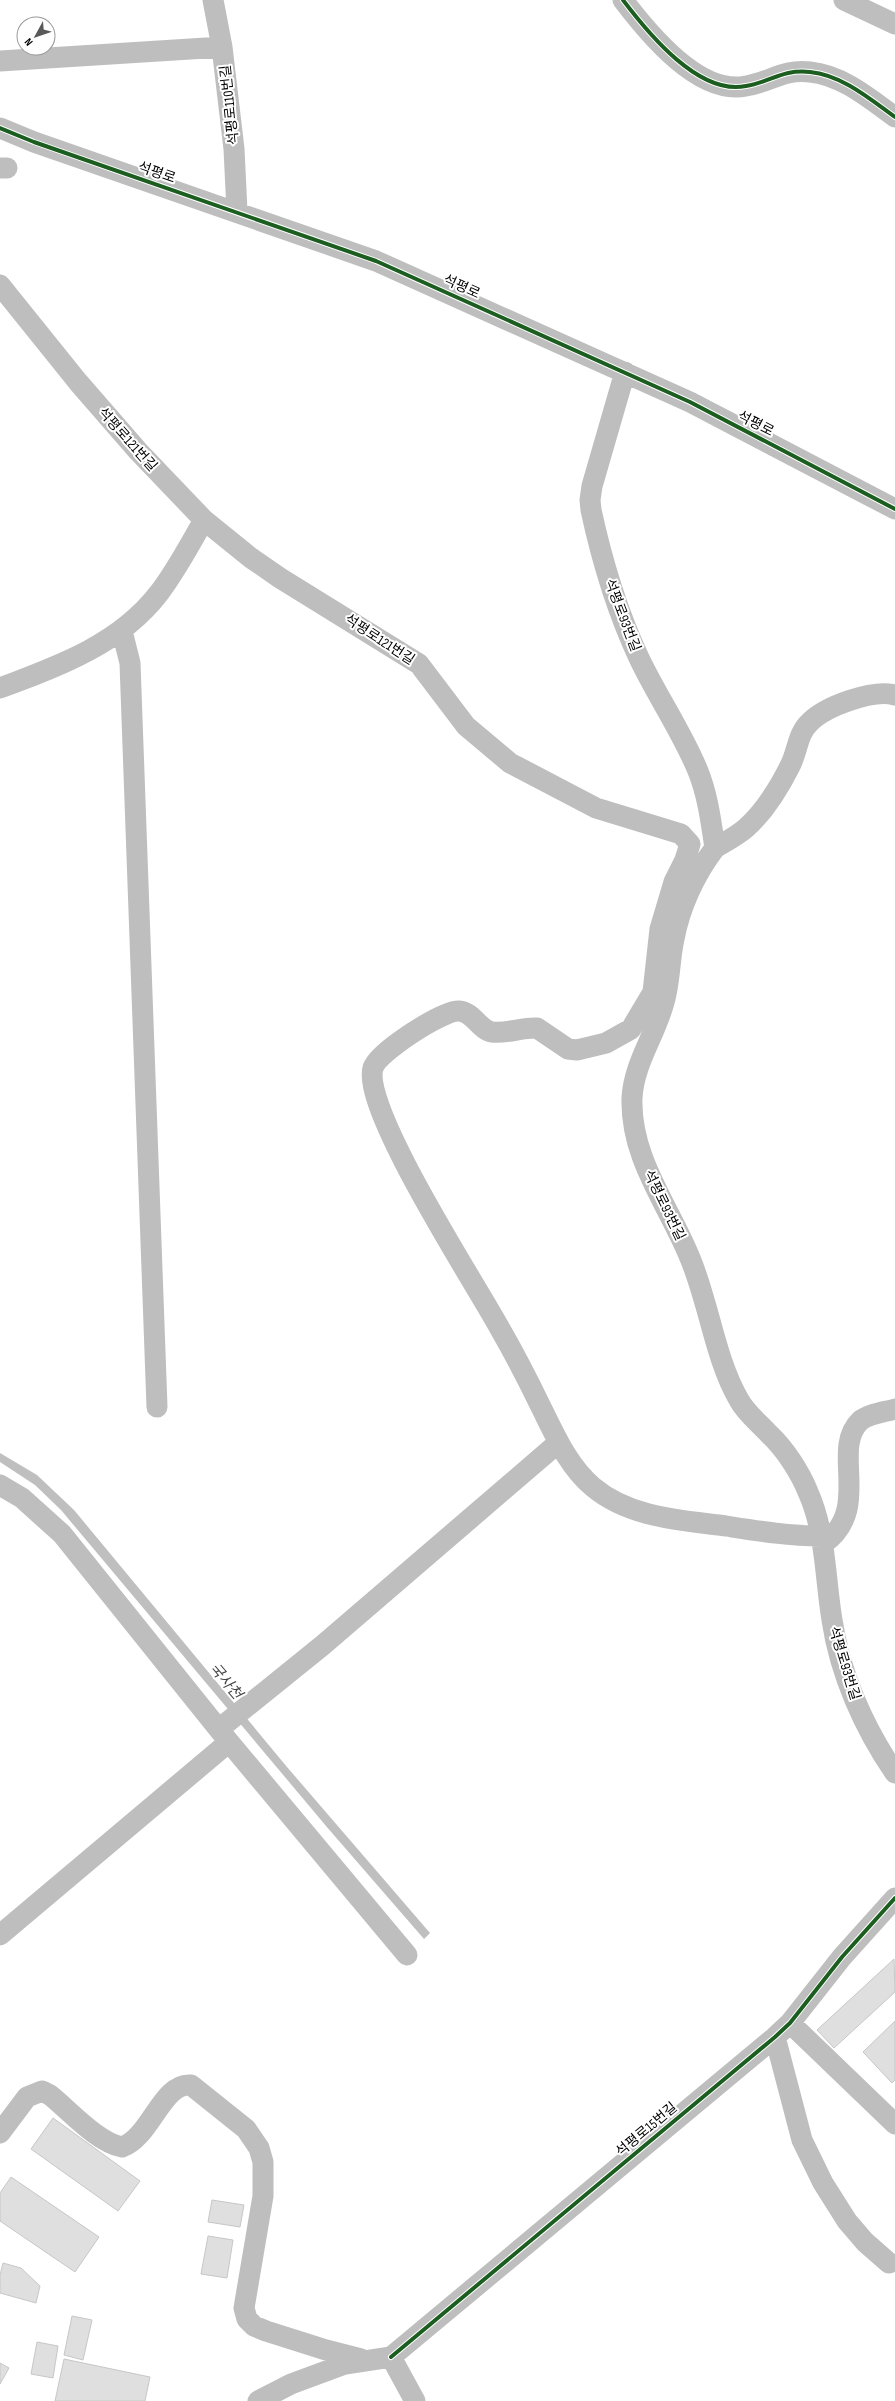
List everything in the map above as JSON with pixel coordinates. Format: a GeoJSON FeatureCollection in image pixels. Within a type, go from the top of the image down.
{"type":"FeatureCollection","features":[{"type":"Feature","properties":{"kind":"street","name":"석평로110번길"},"geometry":{"type":"LineString","coordinates":[[213,0],[222,47],[234,149],[237,211]]}},
{"type":"Feature","properties":{"kind":"street"},"geometry":{"type":"LineString","coordinates":[[623,0],[660,45],[686,68],[714,82],[730,88],[747,86],[784,72],[810,72],[832,77],[853,88],[895,117]]}},
{"type":"Feature","properties":{"kind":"street"},"geometry":{"type":"LineString","coordinates":[[844,0],[895,24]]}},
{"type":"Feature","properties":{"kind":"street"},"geometry":{"type":"LineString","coordinates":[[0,61],[222,47]]}},
{"type":"Feature","properties":{"kind":"street","name":"석평로"},"geometry":{"type":"LineString","coordinates":[[0,128],[34,142],[237,211],[376,261],[690,402],[895,509]]}},
{"type":"Feature","properties":{"kind":"street","name":"석평로121번길"},"geometry":{"type":"LineString","coordinates":[[0,285],[88,394],[138,451],[204,520],[251,558],[280,578],[419,664],[466,726],[510,763],[596,808],[681,834],[701,857]]}},
{"type":"Feature","properties":{"kind":"street","name":"석평로93번길"},"geometry":{"type":"LineString","coordinates":[[625,372],[592,486],[590,500],[591,510],[609,580],[626,628],[653,688],[698,771],[710,813],[701,857],[674,938],[660,993],[661,1016],[635,1074],[632,1100],[640,1149],[654,1186],[690,1257],[728,1379],[740,1403],[772,1436],[791,1462],[809,1492],[822,1540],[832,1622],[839,1652],[864,1721],[895,1773]]}},
{"type":"Feature","properties":{"kind":"street"},"geometry":{"type":"LineString","coordinates":[[0,688],[74,658],[122,631],[160,592],[204,520]]}},
{"type":"Feature","properties":{"kind":"street"},"geometry":{"type":"LineString","coordinates":[[122,631],[130,663],[157,1407]]}},
{"type":"Feature","properties":{"kind":"street"},"geometry":{"type":"LineString","coordinates":[[701,857],[745,829],[757,816],[791,764],[800,734],[810,721],[836,706],[870,695],[895,695]]}},
{"type":"Feature","properties":{"kind":"street"},"geometry":{"type":"LineString","coordinates":[[660,993],[632,1029],[621,1036],[591,1048],[568,1049],[537,1028],[493,1032],[485,1030],[467,1014],[458,1011],[432,1022],[392,1047],[380,1056],[373,1067],[372,1080],[375,1095],[401,1154],[422,1194],[516,1357],[558,1443],[593,1487],[631,1508],[654,1516],[822,1540],[833,1537],[843,1524],[848,1507],[848,1458],[852,1435],[861,1421],[895,1410]]}},
{"type":"Feature","properties":{"kind":"street"},"geometry":{"type":"LineString","coordinates":[[0,1935],[224,1732],[247,1707],[407,1574],[558,1443]]}},
{"type":"Feature","properties":{"kind":"street"},"geometry":{"type":"LineString","coordinates":[[0,1485],[22,1498],[62,1534],[407,1955]]}},
{"type":"Feature","properties":{"kind":"street","name":"석평로15번길"},"geometry":{"type":"LineString","coordinates":[[391,2357],[782,2030],[842,1957],[895,1898]]}},
{"type":"Feature","properties":{"kind":"street"},"geometry":{"type":"LineString","coordinates":[[782,2030],[895,2124]]}},
{"type":"Feature","properties":{"kind":"street"},"geometry":{"type":"LineString","coordinates":[[782,2030],[800,2134],[823,2183],[847,2221],[865,2242],[889,2263]]}},
{"type":"Feature","properties":{"kind":"street"},"geometry":{"type":"LineString","coordinates":[[0,2133],[27,2097],[42,2091],[50,2095],[102,2138],[114,2145],[122,2147],[131,2142],[143,2131],[176,2088],[184,2084],[191,2085],[246,2129],[259,2148],[263,2162],[264,2196],[244,2308],[247,2319],[254,2326],[266,2331],[326,2350],[366,2360]]}},
{"type":"Feature","properties":{"kind":"street"},"geometry":{"type":"LineString","coordinates":[[258,2401],[325,2371],[366,2360],[391,2357],[415,2401]]}},
{"type":"Feature","properties":{"kind":"shaded area"},"geometry":{"type":"Polygon","coordinates":[[[0,1453],[37,1475],[74,1510],[287,1767],[430,1933],[424,1939],[326,1826],[61,1510],[35,1485],[0,1462],[0,1453]]]}},
{"type":"Feature","properties":{"kind":"building"},"geometry":{"type":"Polygon","coordinates":[[[894,1959],[895,1992],[834,2048],[817,2030],[894,1959]]]}},
{"type":"Feature","properties":{"kind":"building"},"geometry":{"type":"Polygon","coordinates":[[[895,2021],[895,2080],[892,2083],[863,2052],[895,2021]]]}},
{"type":"Feature","properties":{"kind":"building"},"geometry":{"type":"Polygon","coordinates":[[[53,2118],[140,2181],[118,2211],[31,2149],[53,2118]]]}},
{"type":"Feature","properties":{"kind":"building"},"geometry":{"type":"Polygon","coordinates":[[[11,2177],[99,2237],[75,2272],[0,2221],[0,2193],[11,2177]]]}},
{"type":"Feature","properties":{"kind":"building"},"geometry":{"type":"Polygon","coordinates":[[[212,2200],[244,2205],[240,2227],[208,2222],[212,2200]]]}},
{"type":"Feature","properties":{"kind":"building"},"geometry":{"type":"Polygon","coordinates":[[[208,2236],[233,2240],[227,2278],[201,2274],[208,2236]]]}},
{"type":"Feature","properties":{"kind":"building"},"geometry":{"type":"Polygon","coordinates":[[[3,2263],[21,2268],[40,2286],[36,2303],[0,2293],[0,2275],[3,2263]]]}},
{"type":"Feature","properties":{"kind":"building"},"geometry":{"type":"Polygon","coordinates":[[[72,2316],[92,2320],[83,2360],[64,2355],[72,2316]]]}},
{"type":"Feature","properties":{"kind":"building"},"geometry":{"type":"Polygon","coordinates":[[[37,2342],[58,2346],[53,2378],[31,2374],[37,2342]]]}},
{"type":"Feature","properties":{"kind":"building"},"geometry":{"type":"Polygon","coordinates":[[[64,2359],[150,2377],[145,2401],[55,2401],[64,2359]]]}},
{"type":"Feature","properties":{"kind":"building"},"geometry":{"type":"Polygon","coordinates":[[[0,2363],[9,2368],[0,2384],[0,2363]]]}},
{"type":"Feature","properties":{"kind":"cycle path"},"geometry":{"type":"LineString","coordinates":[[623,0],[646,29],[676,59],[693,72],[710,81],[728,87],[746,86],[792,72],[822,74],[855,89],[895,117]]}},
{"type":"Feature","properties":{"kind":"cycle path"},"geometry":{"type":"LineString","coordinates":[[0,128],[34,142],[376,261],[690,402],[895,509]]}},
{"type":"Feature","properties":{"kind":"cycle path"},"geometry":{"type":"LineString","coordinates":[[391,2357],[775,2037],[790,2023],[842,1957],[895,1898]]}},
{"type":"Feature","properties":{"kind":"water label","name":"국사천"},"geometry":{"type":"Point","coordinates":[226,1681]}}]}
